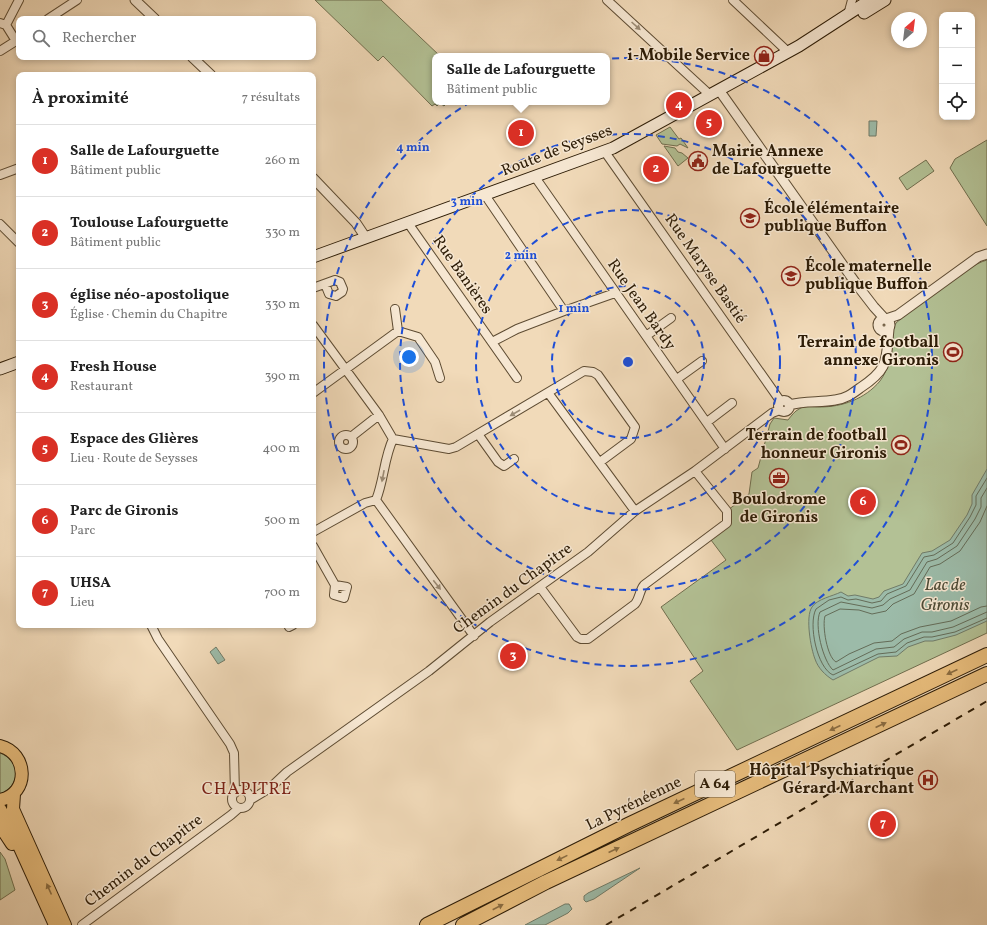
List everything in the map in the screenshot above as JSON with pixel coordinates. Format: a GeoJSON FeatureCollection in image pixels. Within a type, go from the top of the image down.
{"type":"FeatureCollection","features":[{"type":"Feature","properties":{"kind":"highway","name":"La Pyrénéenne"},"geometry":{"type":"LineString","coordinates":[[427,925],[621,829],[987,655]]}},
{"type":"Feature","properties":{"kind":"highway","name":"La Pyrénéenne"},"geometry":{"type":"LineString","coordinates":[[463,925],[546,882],[987,674]]}},
{"type":"Feature","properties":{"kind":"main road","name":"Route de Seysses"},"geometry":{"type":"LineString","coordinates":[[799,46],[863,5],[885,0]]}},
{"type":"Feature","properties":{"kind":"main road","name":"Route de Seysses"},"geometry":{"type":"LineString","coordinates":[[316,256],[605,152],[799,46],[863,5]]}},
{"type":"Feature","properties":{"kind":"main road"},"geometry":{"type":"LineString","coordinates":[[0,369],[16,363]]}},
{"type":"Feature","properties":{"kind":"main road"},"geometry":{"type":"LineString","coordinates":[[0,746],[12,751],[22,766],[21,784],[14,794],[13,809],[65,925]]}},
{"type":"Feature","properties":{"kind":"main road"},"geometry":{"type":"LineString","coordinates":[[0,800],[14,794]]}},
{"type":"Feature","properties":{"kind":"main road"},"geometry":{"type":"LineString","coordinates":[[0,809],[9,824],[55,925]]}},
{"type":"Feature","properties":{"kind":"main road"},"geometry":{"type":"LineString","coordinates":[[0,826],[21,862],[30,871]]}},
{"type":"Feature","properties":{"kind":"street"},"geometry":{"type":"LineString","coordinates":[[16,38],[3,24],[19,0]]}},
{"type":"Feature","properties":{"kind":"street"},"geometry":{"type":"LineString","coordinates":[[53,16],[77,0]]}},
{"type":"Feature","properties":{"kind":"street"},"geometry":{"type":"LineString","coordinates":[[608,0],[715,93]]}},
{"type":"Feature","properties":{"kind":"street"},"geometry":{"type":"LineString","coordinates":[[733,0],[788,52]]}},
{"type":"Feature","properties":{"kind":"street"},"geometry":{"type":"LineString","coordinates":[[848,16],[852,0]]}},
{"type":"Feature","properties":{"kind":"street"},"geometry":{"type":"LineString","coordinates":[[135,1],[151,16]]}},
{"type":"Feature","properties":{"kind":"street"},"geometry":{"type":"LineString","coordinates":[[0,51],[16,41]]}},
{"type":"Feature","properties":{"kind":"street"},"geometry":{"type":"LineString","coordinates":[[195,60],[208,72]]}},
{"type":"Feature","properties":{"kind":"street","name":"Chemin du Chapitre"},"geometry":{"type":"LineString","coordinates":[[243,794],[264,792],[292,768],[429,671],[600,542],[635,511],[695,471],[767,417],[787,405],[844,398],[873,380],[884,365],[888,353],[888,341],[885,324],[874,307],[715,93]]}},
{"type":"Feature","properties":{"kind":"street","name":"Rue Maryse Bastié"},"geometry":{"type":"LineString","coordinates":[[605,152],[787,405]]}},
{"type":"Feature","properties":{"kind":"street"},"geometry":{"type":"LineString","coordinates":[[0,175],[16,169]]}},
{"type":"Feature","properties":{"kind":"street","name":"Rue Jean Bardy"},"geometry":{"type":"LineString","coordinates":[[535,178],[725,449]]}},
{"type":"Feature","properties":{"kind":"street"},"geometry":{"type":"LineString","coordinates":[[316,181],[361,229],[366,238]]}},
{"type":"Feature","properties":{"kind":"street"},"geometry":{"type":"LineString","coordinates":[[485,195],[564,311]]}},
{"type":"Feature","properties":{"kind":"street","name":"Rue Banières"},"geometry":{"type":"LineString","coordinates":[[408,223],[517,378]]}},
{"type":"Feature","properties":{"kind":"street"},"geometry":{"type":"LineString","coordinates":[[0,224],[16,240]]}},
{"type":"Feature","properties":{"kind":"street"},"geometry":{"type":"LineString","coordinates":[[885,324],[978,257],[987,254]]}},
{"type":"Feature","properties":{"kind":"street"},"geometry":{"type":"LineString","coordinates":[[971,263],[987,258]]}},
{"type":"Feature","properties":{"kind":"street"},"geometry":{"type":"LineString","coordinates":[[316,287],[325,284]]}},
{"type":"Feature","properties":{"kind":"street"},"geometry":{"type":"LineString","coordinates":[[492,342],[517,329],[615,293]]}},
{"type":"Feature","properties":{"kind":"street"},"geometry":{"type":"LineString","coordinates":[[394,309],[398,331]]}},
{"type":"Feature","properties":{"kind":"street"},"geometry":{"type":"LineString","coordinates":[[646,336],[671,318]]}},
{"type":"Feature","properties":{"kind":"street"},"geometry":{"type":"LineString","coordinates":[[316,329],[379,415],[393,438],[431,447],[449,449],[549,394],[584,371],[594,372],[598,375],[635,427],[631,438],[600,462]]}},
{"type":"Feature","properties":{"kind":"street"},"geometry":{"type":"LineString","coordinates":[[316,391],[398,331]]}},
{"type":"Feature","properties":{"kind":"street"},"geometry":{"type":"LineString","coordinates":[[398,331],[418,337],[435,362],[440,378]]}},
{"type":"Feature","properties":{"kind":"street"},"geometry":{"type":"LineString","coordinates":[[677,379],[702,360]]}},
{"type":"Feature","properties":{"kind":"street"},"geometry":{"type":"LineString","coordinates":[[549,394],[635,511]]}},
{"type":"Feature","properties":{"kind":"street"},"geometry":{"type":"LineString","coordinates":[[707,422],[732,403]]}},
{"type":"Feature","properties":{"kind":"street"},"geometry":{"type":"LineString","coordinates":[[351,437],[379,415]]}},
{"type":"Feature","properties":{"kind":"street"},"geometry":{"type":"LineString","coordinates":[[478,434],[498,462],[504,466],[514,459]]}},
{"type":"Feature","properties":{"kind":"street"},"geometry":{"type":"LineString","coordinates":[[376,500],[380,490],[387,450],[393,438]]}},
{"type":"Feature","properties":{"kind":"street"},"geometry":{"type":"LineString","coordinates":[[540,587],[577,637],[581,640],[588,639],[630,608],[639,599],[640,589],[644,585],[727,523],[727,511],[695,471]]}},
{"type":"Feature","properties":{"kind":"street"},"geometry":{"type":"LineString","coordinates":[[316,530],[365,503],[376,500]]}},
{"type":"Feature","properties":{"kind":"street"},"geometry":{"type":"LineString","coordinates":[[376,500],[474,636]]}},
{"type":"Feature","properties":{"kind":"street"},"geometry":{"type":"LineString","coordinates":[[316,551],[335,585]]}},
{"type":"Feature","properties":{"kind":"street"},"geometry":{"type":"LineString","coordinates":[[153,628],[230,744],[234,753],[234,782],[243,794],[247,805],[236,805],[232,797],[243,794]]}},
{"type":"Feature","properties":{"kind":"street","name":"Chemin du Chapitre"},"geometry":{"type":"LineString","coordinates":[[82,925],[223,821],[236,805]]}},
{"type":"Feature","properties":{"kind":"shaded area"},"geometry":{"type":"Polygon","coordinates":[[[315,0],[381,0],[437,53],[432,53],[432,105],[434,105],[432,106],[383,56],[378,61],[315,0]]]}},
{"type":"Feature","properties":{"kind":"shaded area"},"geometry":{"type":"Polygon","coordinates":[[[670,127],[688,148],[680,144],[677,146],[662,144],[656,135],[670,127]]]}},
{"type":"Feature","properties":{"kind":"shaded area"},"geometry":{"type":"Polygon","coordinates":[[[987,140],[987,226],[950,168],[955,159],[987,140]]]}},
{"type":"Feature","properties":{"kind":"shaded area"},"geometry":{"type":"Polygon","coordinates":[[[664,146],[675,148],[678,152],[682,153],[688,158],[678,166],[664,146]]]}},
{"type":"Feature","properties":{"kind":"shaded area"},"geometry":{"type":"Polygon","coordinates":[[[926,160],[934,171],[907,190],[899,178],[926,160]]]}},
{"type":"Feature","properties":{"kind":"shaded area"},"geometry":{"type":"Polygon","coordinates":[[[987,260],[987,633],[737,750],[690,681],[703,671],[661,607],[726,560],[711,540],[728,526],[728,510],[749,494],[752,472],[758,468],[770,424],[774,418],[788,420],[801,408],[828,407],[845,404],[867,393],[880,381],[885,373],[888,365],[893,330],[896,323],[953,278],[987,260]]]}},
{"type":"Feature","properties":{"kind":"shaded area"},"geometry":{"type":"Polygon","coordinates":[[[0,753],[12,762],[15,767],[16,774],[12,785],[0,794],[0,753]]]}},
{"type":"Feature","properties":{"kind":"shaded area"},"geometry":{"type":"Polygon","coordinates":[[[0,852],[5,859],[15,890],[0,900],[0,852]]]}},
{"type":"Feature","properties":{"kind":"water"},"geometry":{"type":"Polygon","coordinates":[[[869,121],[877,121],[876,136],[869,136],[869,121]]]}},
{"type":"Feature","properties":{"kind":"water","name":"Lac de Gironis"},"geometry":{"type":"Polygon","coordinates":[[[987,469],[987,621],[956,635],[933,641],[925,641],[908,647],[897,656],[879,657],[833,680],[830,678],[816,662],[810,641],[809,618],[814,604],[841,592],[848,596],[855,595],[873,599],[879,597],[884,591],[903,584],[922,553],[932,551],[950,540],[967,515],[972,504],[972,495],[987,469]]]}},
{"type":"Feature","properties":{"kind":"water"},"geometry":{"type":"Polygon","coordinates":[[[216,647],[225,660],[218,664],[210,652],[216,647]]]}},
{"type":"Feature","properties":{"kind":"water"},"geometry":{"type":"Polygon","coordinates":[[[640,868],[594,899],[586,902],[584,900],[584,896],[588,893],[640,868]]]}},
{"type":"Feature","properties":{"kind":"water"},"geometry":{"type":"Polygon","coordinates":[[[565,904],[569,904],[572,909],[568,913],[545,925],[525,925],[565,904]]]}},
{"type":"Feature","properties":{"kind":"railway"},"geometry":{"type":"LineString","coordinates":[[606,925],[987,701]]}},
{"type":"Feature","properties":{"kind":"place","name":"i-Mobile Service"},"geometry":{"type":"Point","coordinates":[764,56]}},
{"type":"Feature","properties":{"kind":"place","name":"Fresh House"},"geometry":{"type":"Point","coordinates":[679,105]}},
{"type":"Feature","properties":{"kind":"place","name":"Espace des Glières"},"geometry":{"type":"Point","coordinates":[709,123]}},
{"type":"Feature","properties":{"kind":"place","name":"Salle de Lafourguette"},"geometry":{"type":"Point","coordinates":[521,133]}},
{"type":"Feature","properties":{"kind":"place","name":"Mairie Annexe de Lafourguette"},"geometry":{"type":"Point","coordinates":[698,161]}},
{"type":"Feature","properties":{"kind":"place","name":"Toulouse Lafourguette"},"geometry":{"type":"Point","coordinates":[656,169]}},
{"type":"Feature","properties":{"kind":"place","name":"École élémentaire publique Buffon"},"geometry":{"type":"Point","coordinates":[750,218]}},
{"type":"Feature","properties":{"kind":"place","name":"École maternelle publique Buffon"},"geometry":{"type":"Point","coordinates":[791,276]}},
{"type":"Feature","properties":{"kind":"place","name":"Terrain de football annexe Gironis"},"geometry":{"type":"Point","coordinates":[953,352]}},
{"type":"Feature","properties":{"kind":"place","name":"Terrain de football honneur Gironis"},"geometry":{"type":"Point","coordinates":[901,445]}},
{"type":"Feature","properties":{"kind":"place","name":"Boulodrome de Gironis"},"geometry":{"type":"Point","coordinates":[779,478]}},
{"type":"Feature","properties":{"kind":"place","name":"Parc de Gironis"},"geometry":{"type":"Point","coordinates":[863,502]}},
{"type":"Feature","properties":{"kind":"place","name":"église néo-apostolique"},"geometry":{"type":"Point","coordinates":[513,656]}},
{"type":"Feature","properties":{"kind":"place","name":"Hôpital Psychiatrique Gérard Marchant"},"geometry":{"type":"Point","coordinates":[928,780]}},
{"type":"Feature","properties":{"kind":"place","name":"UHSA"},"geometry":{"type":"Point","coordinates":[883,824]}},
{"type":"Feature","properties":{"kind":"district","name":"CHAPITRE"},"geometry":{"type":"Point","coordinates":[247,789]}}]}
